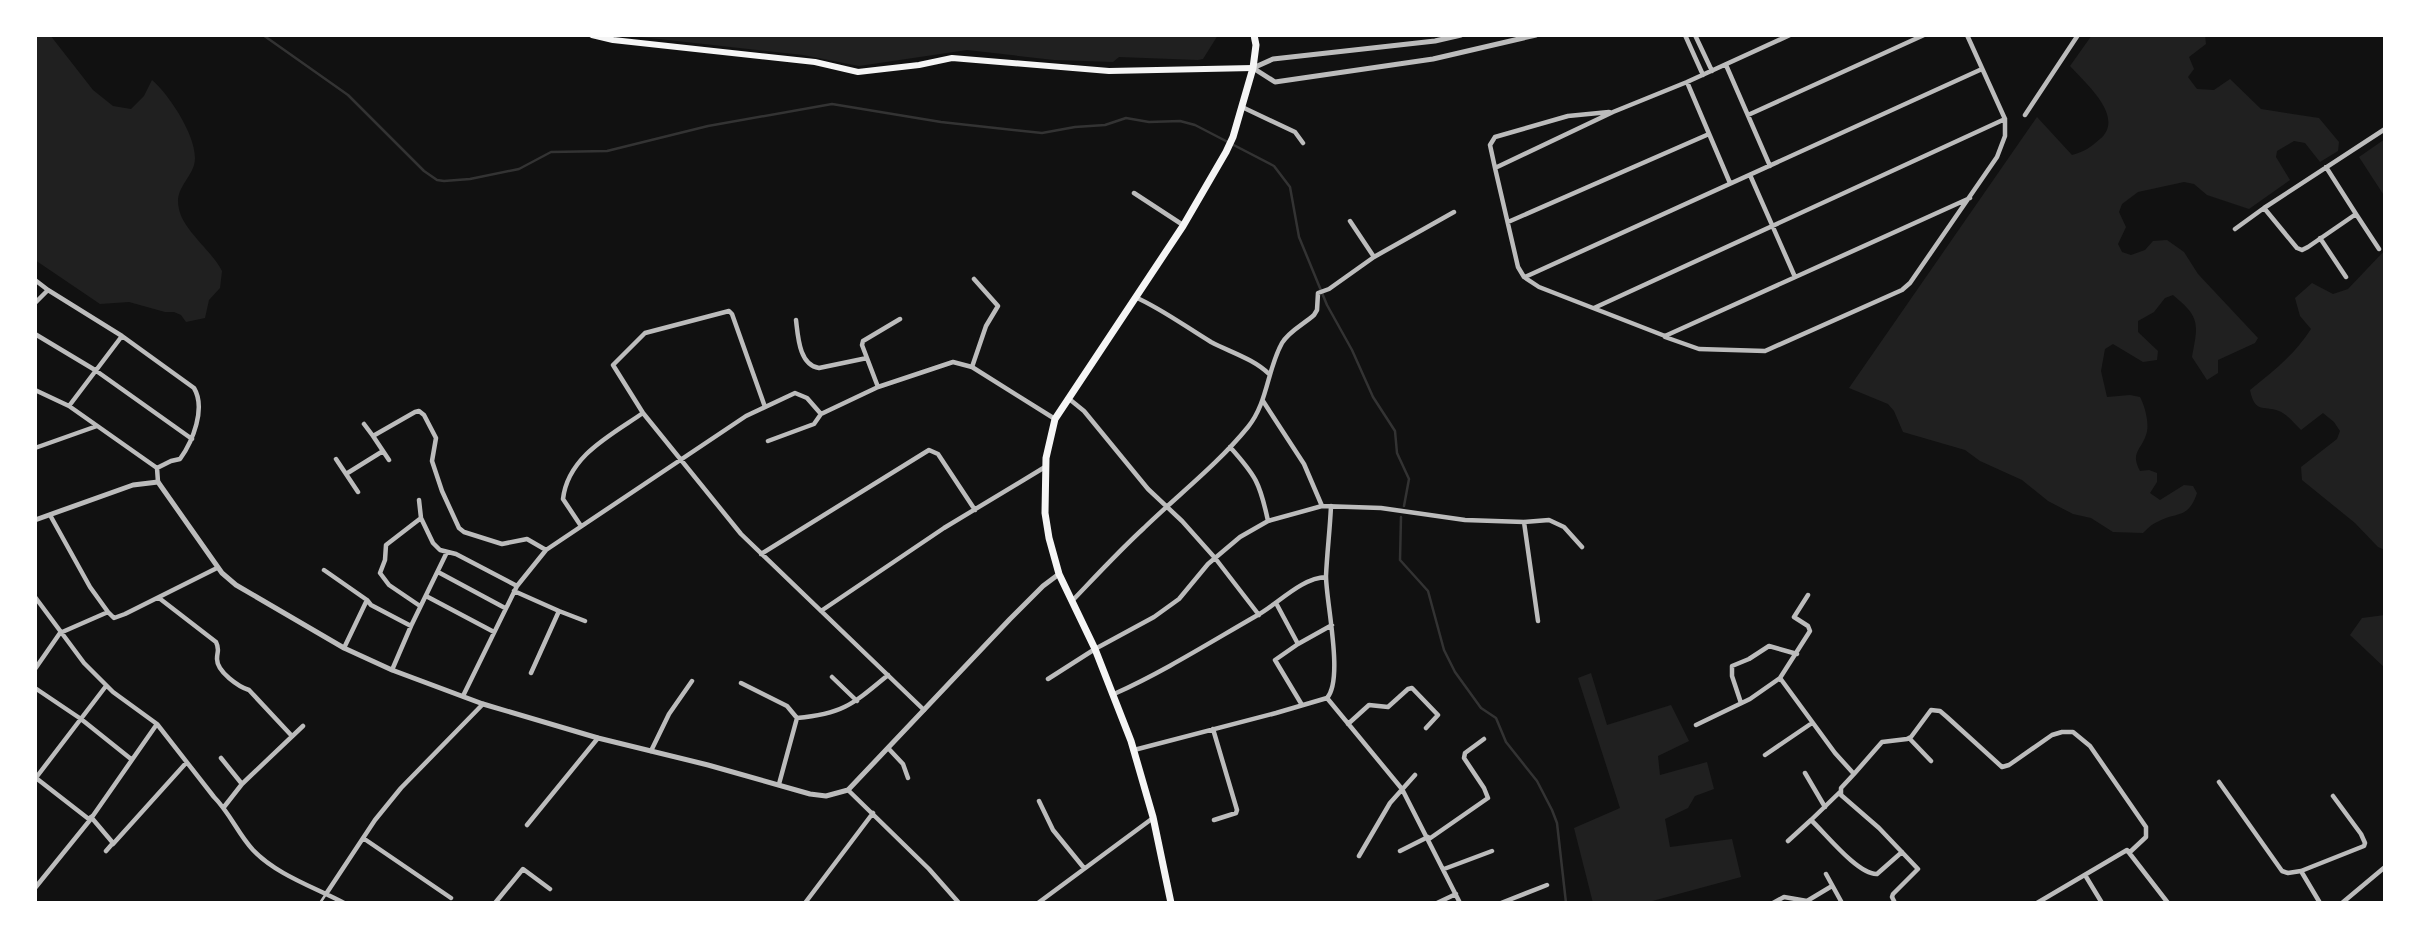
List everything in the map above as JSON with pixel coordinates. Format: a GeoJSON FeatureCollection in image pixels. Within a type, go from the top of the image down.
{"type":"FeatureCollection","features":[{"type":"Feature","properties":{"kind":"main road"},"geometry":{"type":"LineString","coordinates":[[592,35],[613,40],[815,62],[859,72],[952,58],[1109,71],[1253,68]]}},
{"type":"Feature","properties":{"kind":"main road"},"geometry":{"type":"LineString","coordinates":[[1171,903],[1153,817],[1134,750],[1095,649],[1059,574],[1045,513],[1045,467],[1055,419],[1067,398],[1183,226],[1226,152],[1253,68],[1256,45],[1254,35]]}},
{"type":"Feature","properties":{"kind":"main road"},"geometry":{"type":"LineString","coordinates":[[1256,45],[1263,35]]}},
{"type":"Feature","properties":{"kind":"street"},"geometry":{"type":"LineString","coordinates":[[1253,68],[1273,59],[1434,41],[1461,35]]}},
{"type":"Feature","properties":{"kind":"street"},"geometry":{"type":"LineString","coordinates":[[1253,68],[1275,82],[1433,59],[1536,35]]}},
{"type":"Feature","properties":{"kind":"street"},"geometry":{"type":"LineString","coordinates":[[1685,35],[1703,75]]}},
{"type":"Feature","properties":{"kind":"street"},"geometry":{"type":"LineString","coordinates":[[1695,35],[1712,71]]}},
{"type":"Feature","properties":{"kind":"street"},"geometry":{"type":"LineString","coordinates":[[1495,168],[1613,112],[1790,35]]}},
{"type":"Feature","properties":{"kind":"street"},"geometry":{"type":"LineString","coordinates":[[1748,116],[1924,35]]}},
{"type":"Feature","properties":{"kind":"street"},"geometry":{"type":"LineString","coordinates":[[1613,112],[1568,116],[1495,137],[1490,145],[1518,267],[1524,277],[1560,296],[1699,349],[1754,352],[1777,348],[1884,299],[1910,283],[1997,157],[2005,136],[2005,119],[1967,35]]}},
{"type":"Feature","properties":{"kind":"street"},"geometry":{"type":"LineString","coordinates":[[2025,115],[2078,35]]}},
{"type":"Feature","properties":{"kind":"street"},"geometry":{"type":"LineString","coordinates":[[1726,65],[1770,166]]}},
{"type":"Feature","properties":{"kind":"street"},"geometry":{"type":"LineString","coordinates":[[1524,277],[1983,69]]}},
{"type":"Feature","properties":{"kind":"street"},"geometry":{"type":"LineString","coordinates":[[1687,82],[1730,183]]}},
{"type":"Feature","properties":{"kind":"street"},"geometry":{"type":"LineString","coordinates":[[1242,106],[1295,132],[1303,143]]}},
{"type":"Feature","properties":{"kind":"street"},"geometry":{"type":"LineString","coordinates":[[1593,309],[2005,119]]}},
{"type":"Feature","properties":{"kind":"street"},"geometry":{"type":"LineString","coordinates":[[2235,229],[2385,129]]}},
{"type":"Feature","properties":{"kind":"street"},"geometry":{"type":"LineString","coordinates":[[1508,222],[1709,134]]}},
{"type":"Feature","properties":{"kind":"street"},"geometry":{"type":"LineString","coordinates":[[2326,167],[2379,249]]}},
{"type":"Feature","properties":{"kind":"street"},"geometry":{"type":"LineString","coordinates":[[1750,175],[1795,277]]}},
{"type":"Feature","properties":{"kind":"street"},"geometry":{"type":"LineString","coordinates":[[1134,192],[1183,226]]}},
{"type":"Feature","properties":{"kind":"street"},"geometry":{"type":"LineString","coordinates":[[1665,337],[1970,198]]}},
{"type":"Feature","properties":{"kind":"street"},"geometry":{"type":"LineString","coordinates":[[2264,208],[2297,248],[2302,250],[2356,214]]}},
{"type":"Feature","properties":{"kind":"street"},"geometry":{"type":"LineString","coordinates":[[1072,601],[1230,447],[1250,424],[1263,401],[1269,374],[1283,340],[1317,310],[1318,293],[1329,289],[1374,257],[1454,212]]}},
{"type":"Feature","properties":{"kind":"street"},"geometry":{"type":"LineString","coordinates":[[1350,221],[1374,257]]}},
{"type":"Feature","properties":{"kind":"street"},"geometry":{"type":"LineString","coordinates":[[2320,238],[2346,277]]}},
{"type":"Feature","properties":{"kind":"street"},"geometry":{"type":"LineString","coordinates":[[972,367],[986,326],[999,306],[974,279]]}},
{"type":"Feature","properties":{"kind":"street"},"geometry":{"type":"LineString","coordinates":[[35,280],[122,336],[194,387],[199,405],[192,439],[180,459],[157,468]]}},
{"type":"Feature","properties":{"kind":"street"},"geometry":{"type":"LineString","coordinates":[[35,303],[48,290]]}},
{"type":"Feature","properties":{"kind":"street"},"geometry":{"type":"LineString","coordinates":[[1135,297],[1234,355],[1263,368],[1269,374]]}},
{"type":"Feature","properties":{"kind":"street"},"geometry":{"type":"LineString","coordinates":[[765,407],[729,311],[645,333],[616,360],[614,369],[643,413],[741,534],[924,710]]}},
{"type":"Feature","properties":{"kind":"street"},"geometry":{"type":"LineString","coordinates":[[878,387],[862,345],[863,341],[900,319]]}},
{"type":"Feature","properties":{"kind":"street"},"geometry":{"type":"LineString","coordinates":[[796,320],[799,343],[809,365],[819,368],[867,358]]}},
{"type":"Feature","properties":{"kind":"street"},"geometry":{"type":"LineString","coordinates":[[35,334],[95,370],[192,439]]}},
{"type":"Feature","properties":{"kind":"street"},"geometry":{"type":"LineString","coordinates":[[69,406],[122,336]]}},
{"type":"Feature","properties":{"kind":"street"},"geometry":{"type":"LineString","coordinates":[[768,441],[814,424],[821,414],[878,387],[953,362],[972,367],[1055,419]]}},
{"type":"Feature","properties":{"kind":"street"},"geometry":{"type":"LineString","coordinates":[[35,390],[69,406],[157,468]]}},
{"type":"Feature","properties":{"kind":"street"},"geometry":{"type":"LineString","coordinates":[[463,696],[515,588],[546,550],[746,416],[795,393],[807,398],[821,414]]}},
{"type":"Feature","properties":{"kind":"street"},"geometry":{"type":"LineString","coordinates":[[1067,398],[1084,411],[1148,489],[1215,558],[1259,615]]}},
{"type":"Feature","properties":{"kind":"street"},"geometry":{"type":"LineString","coordinates":[[1263,401],[1304,464],[1322,506]]}},
{"type":"Feature","properties":{"kind":"street"},"geometry":{"type":"LineString","coordinates":[[373,436],[419,411],[424,415],[436,439],[432,461],[459,528],[502,544],[527,539],[546,550]]}},
{"type":"Feature","properties":{"kind":"street"},"geometry":{"type":"LineString","coordinates":[[581,526],[563,499],[566,484],[587,451],[643,413]]}},
{"type":"Feature","properties":{"kind":"street"},"geometry":{"type":"LineString","coordinates":[[364,424],[389,460]]}},
{"type":"Feature","properties":{"kind":"street"},"geometry":{"type":"LineString","coordinates":[[35,448],[97,426]]}},
{"type":"Feature","properties":{"kind":"street"},"geometry":{"type":"LineString","coordinates":[[1230,447],[1253,472],[1263,495],[1268,521]]}},
{"type":"Feature","properties":{"kind":"street"},"geometry":{"type":"LineString","coordinates":[[761,554],[929,450],[938,454],[975,510]]}},
{"type":"Feature","properties":{"kind":"street"},"geometry":{"type":"LineString","coordinates":[[346,474],[383,451]]}},
{"type":"Feature","properties":{"kind":"street"},"geometry":{"type":"LineString","coordinates":[[336,459],[358,492]]}},
{"type":"Feature","properties":{"kind":"street"},"geometry":{"type":"LineString","coordinates":[[821,611],[1045,467]]}},
{"type":"Feature","properties":{"kind":"street"},"geometry":{"type":"LineString","coordinates":[[157,468],[158,482],[217,568],[236,585],[344,648],[483,704],[598,738],[826,796],[848,790],[1030,598],[1059,574]]}},
{"type":"Feature","properties":{"kind":"street"},"geometry":{"type":"LineString","coordinates":[[35,520],[133,485],[158,482]]}},
{"type":"Feature","properties":{"kind":"street"},"geometry":{"type":"LineString","coordinates":[[419,500],[421,518],[440,550],[456,554],[559,611],[585,621]]}},
{"type":"Feature","properties":{"kind":"street"},"geometry":{"type":"LineString","coordinates":[[1048,679],[1095,649],[1154,617],[1179,599],[1215,558],[1240,537],[1268,521],[1322,506],[1381,509],[1465,520],[1549,520],[1558,522],[1582,547]]}},
{"type":"Feature","properties":{"kind":"street"},"geometry":{"type":"LineString","coordinates":[[1134,750],[1302,705],[1326,698],[1330,694],[1334,665],[1326,577],[1331,506]]}},
{"type":"Feature","properties":{"kind":"street"},"geometry":{"type":"LineString","coordinates":[[50,514],[90,587],[114,618],[217,568]]}},
{"type":"Feature","properties":{"kind":"street"},"geometry":{"type":"LineString","coordinates":[[420,606],[389,585],[380,573],[386,545],[421,518]]}},
{"type":"Feature","properties":{"kind":"street"},"geometry":{"type":"LineString","coordinates":[[1524,522],[1538,621]]}},
{"type":"Feature","properties":{"kind":"street"},"geometry":{"type":"LineString","coordinates":[[393,670],[447,552]]}},
{"type":"Feature","properties":{"kind":"street"},"geometry":{"type":"LineString","coordinates":[[324,570],[371,605],[411,626]]}},
{"type":"Feature","properties":{"kind":"street"},"geometry":{"type":"LineString","coordinates":[[438,572],[505,608]]}},
{"type":"Feature","properties":{"kind":"street"},"geometry":{"type":"LineString","coordinates":[[1114,694],[1161,673],[1204,645],[1259,615],[1304,584],[1326,577]]}},
{"type":"Feature","properties":{"kind":"street"},"geometry":{"type":"LineString","coordinates":[[1696,725],[1741,704],[1780,678],[1810,631],[1808,626],[1795,619],[1794,614],[1808,595]]}},
{"type":"Feature","properties":{"kind":"street"},"geometry":{"type":"LineString","coordinates":[[426,596],[494,632]]}},
{"type":"Feature","properties":{"kind":"street"},"geometry":{"type":"LineString","coordinates":[[35,597],[60,634],[106,686],[157,724],[224,807],[252,849],[271,865],[344,903]]}},
{"type":"Feature","properties":{"kind":"street"},"geometry":{"type":"LineString","coordinates":[[159,598],[216,642],[219,649],[217,660],[221,669],[240,687],[249,690],[291,735]]}},
{"type":"Feature","properties":{"kind":"street"},"geometry":{"type":"LineString","coordinates":[[344,648],[367,600]]}},
{"type":"Feature","properties":{"kind":"street"},"geometry":{"type":"LineString","coordinates":[[1276,603],[1298,644]]}},
{"type":"Feature","properties":{"kind":"street"},"geometry":{"type":"LineString","coordinates":[[531,673],[559,611]]}},
{"type":"Feature","properties":{"kind":"street"},"geometry":{"type":"LineString","coordinates":[[35,669],[60,634],[108,612]]}},
{"type":"Feature","properties":{"kind":"street"},"geometry":{"type":"LineString","coordinates":[[1302,705],[1275,660],[1332,625]]}},
{"type":"Feature","properties":{"kind":"street"},"geometry":{"type":"LineString","coordinates":[[1741,704],[1732,676],[1732,666],[1769,646],[1797,654]]}},
{"type":"Feature","properties":{"kind":"street"},"geometry":{"type":"LineString","coordinates":[[797,718],[824,715],[850,706],[888,675]]}},
{"type":"Feature","properties":{"kind":"street"},"geometry":{"type":"LineString","coordinates":[[832,677],[857,701]]}},
{"type":"Feature","properties":{"kind":"street"},"geometry":{"type":"LineString","coordinates":[[1780,678],[1812,723],[1854,774]]}},
{"type":"Feature","properties":{"kind":"street"},"geometry":{"type":"LineString","coordinates":[[651,751],[668,714],[692,681]]}},
{"type":"Feature","properties":{"kind":"street"},"geometry":{"type":"LineString","coordinates":[[741,683],[787,706],[797,718]]}},
{"type":"Feature","properties":{"kind":"street"},"geometry":{"type":"LineString","coordinates":[[106,686],[35,779],[91,818],[116,841]]}},
{"type":"Feature","properties":{"kind":"street"},"geometry":{"type":"LineString","coordinates":[[35,688],[81,719],[131,759]]}},
{"type":"Feature","properties":{"kind":"street"},"geometry":{"type":"LineString","coordinates":[[1348,724],[1369,705],[1388,707],[1412,688],[1438,715],[1426,728]]}},
{"type":"Feature","properties":{"kind":"street"},"geometry":{"type":"LineString","coordinates":[[1326,698],[1402,789],[1460,903]]}},
{"type":"Feature","properties":{"kind":"street"},"geometry":{"type":"LineString","coordinates":[[326,894],[363,838],[401,788],[483,704]]}},
{"type":"Feature","properties":{"kind":"street"},"geometry":{"type":"LineString","coordinates":[[1788,841],[1840,792],[1882,742],[1909,738],[1927,713],[1936,709],[1992,761],[2004,767],[2052,735],[2073,733],[2090,746],[2146,827],[2144,841],[2130,852]]}},
{"type":"Feature","properties":{"kind":"street"},"geometry":{"type":"LineString","coordinates":[[779,784],[797,718]]}},
{"type":"Feature","properties":{"kind":"street"},"geometry":{"type":"LineString","coordinates":[[1765,755],[1812,723]]}},
{"type":"Feature","properties":{"kind":"street"},"geometry":{"type":"LineString","coordinates":[[35,888],[91,818],[157,724]]}},
{"type":"Feature","properties":{"kind":"street"},"geometry":{"type":"LineString","coordinates":[[224,807],[242,784],[303,726]]}},
{"type":"Feature","properties":{"kind":"street"},"geometry":{"type":"LineString","coordinates":[[1213,729],[1237,810],[1236,813],[1214,820]]}},
{"type":"Feature","properties":{"kind":"street"},"geometry":{"type":"LineString","coordinates":[[527,825],[598,738]]}},
{"type":"Feature","properties":{"kind":"street"},"geometry":{"type":"LineString","coordinates":[[1909,738],[1931,761]]}},
{"type":"Feature","properties":{"kind":"street"},"geometry":{"type":"LineString","coordinates":[[1400,851],[1429,838],[1488,798],[1464,758],[1465,754],[1484,739]]}},
{"type":"Feature","properties":{"kind":"street"},"geometry":{"type":"LineString","coordinates":[[888,748],[903,764],[908,778]]}},
{"type":"Feature","properties":{"kind":"street"},"geometry":{"type":"LineString","coordinates":[[221,758],[242,784]]}},
{"type":"Feature","properties":{"kind":"street"},"geometry":{"type":"LineString","coordinates":[[106,851],[186,763]]}},
{"type":"Feature","properties":{"kind":"street"},"geometry":{"type":"LineString","coordinates":[[1805,773],[1825,807]]}},
{"type":"Feature","properties":{"kind":"street"},"geometry":{"type":"LineString","coordinates":[[1359,856],[1390,803],[1415,775]]}},
{"type":"Feature","properties":{"kind":"street"},"geometry":{"type":"LineString","coordinates":[[2219,782],[2282,871],[2288,873],[2301,871],[2364,845],[2361,834],[2333,796]]}},
{"type":"Feature","properties":{"kind":"street"},"geometry":{"type":"LineString","coordinates":[[848,790],[929,869],[959,903]]}},
{"type":"Feature","properties":{"kind":"street"},"geometry":{"type":"LineString","coordinates":[[1840,792],[1918,869],[1893,894],[1895,903]]}},
{"type":"Feature","properties":{"kind":"street"},"geometry":{"type":"LineString","coordinates":[[1039,802],[1053,830],[1084,868]]}},
{"type":"Feature","properties":{"kind":"street"},"geometry":{"type":"LineString","coordinates":[[804,903],[873,813]]}},
{"type":"Feature","properties":{"kind":"street"},"geometry":{"type":"LineString","coordinates":[[1038,903],[1153,817]]}},
{"type":"Feature","properties":{"kind":"street"},"geometry":{"type":"LineString","coordinates":[[1811,820],[1869,874],[1879,873],[1902,852]]}},
{"type":"Feature","properties":{"kind":"street"},"geometry":{"type":"LineString","coordinates":[[363,838],[451,898]]}},
{"type":"Feature","properties":{"kind":"street"},"geometry":{"type":"LineString","coordinates":[[2041,902],[2124,850],[2130,852],[2168,903]]}},
{"type":"Feature","properties":{"kind":"street"},"geometry":{"type":"LineString","coordinates":[[1444,869],[1492,851]]}},
{"type":"Feature","properties":{"kind":"street"},"geometry":{"type":"LineString","coordinates":[[2342,903],[2385,867]]}},
{"type":"Feature","properties":{"kind":"street"},"geometry":{"type":"LineString","coordinates":[[495,903],[523,869],[550,889]]}},
{"type":"Feature","properties":{"kind":"street"},"geometry":{"type":"LineString","coordinates":[[2301,871],[2320,903]]}},
{"type":"Feature","properties":{"kind":"street"},"geometry":{"type":"LineString","coordinates":[[1826,874],[1842,903]]}},
{"type":"Feature","properties":{"kind":"street"},"geometry":{"type":"LineString","coordinates":[[2085,875],[2102,903]]}},
{"type":"Feature","properties":{"kind":"street"},"geometry":{"type":"LineString","coordinates":[[1501,903],[1547,885]]}},
{"type":"Feature","properties":{"kind":"street"},"geometry":{"type":"LineString","coordinates":[[1773,903],[1784,897],[1808,902],[1832,886]]}},
{"type":"Feature","properties":{"kind":"street"},"geometry":{"type":"LineString","coordinates":[[1437,903],[1456,894]]}},
{"type":"Feature","properties":{"kind":"lane"},"geometry":{"type":"LineString","coordinates":[[320,903],[326,894]]}},
{"type":"Feature","properties":{"kind":"shaded area"},"geometry":{"type":"Polygon","coordinates":[[[35,35],[50,35],[93,90],[113,106],[131,109],[144,96],[152,80],[167,96],[182,119],[195,155],[192,171],[180,191],[179,209],[186,225],[222,271],[220,288],[209,300],[205,318],[186,322],[181,315],[174,312],[129,302],[100,304],[35,260],[35,35]]]}},
{"type":"Feature","properties":{"kind":"shaded area"},"geometry":{"type":"Polygon","coordinates":[[[623,35],[1218,35],[1203,59],[1198,60],[1119,57],[1113,62],[1054,60],[967,50],[859,66],[803,55],[623,35]]]}},
{"type":"Feature","properties":{"kind":"shaded area"},"geometry":{"type":"Polygon","coordinates":[[[2092,35],[2205,35],[2206,44],[2189,57],[2194,69],[2188,77],[2197,89],[2214,90],[2230,79],[2261,109],[2319,118],[2339,142],[2338,151],[2320,162],[2305,143],[2294,141],[2277,151],[2276,157],[2290,180],[2249,209],[2207,195],[2194,184],[2184,182],[2138,192],[2122,204],[2119,212],[2126,227],[2118,244],[2122,252],[2131,255],[2145,250],[2153,241],[2167,240],[2184,252],[2198,274],[2258,338],[2255,343],[2218,360],[2218,373],[2207,380],[2192,357],[2196,337],[2193,316],[2173,295],[2165,298],[2154,312],[2138,321],[2138,332],[2158,351],[2157,360],[2143,362],[2113,344],[2105,349],[2101,371],[2107,397],[2140,397],[2144,405],[2147,431],[2136,460],[2140,471],[2157,473],[2157,482],[2150,493],[2160,500],[2184,485],[2193,486],[2197,493],[2194,502],[2186,511],[2155,523],[2143,533],[2113,532],[2091,518],[2073,514],[2048,501],[2022,480],[1980,461],[1965,450],[1903,432],[1888,404],[1849,388],[2037,117],[2072,155],[2090,147],[2107,130],[2106,111],[2093,91],[2070,66],[2092,35]]]}},
{"type":"Feature","properties":{"kind":"shaded area"},"geometry":{"type":"Polygon","coordinates":[[[2385,139],[2385,197],[2359,157],[2385,139]]]}},
{"type":"Feature","properties":{"kind":"shaded area"},"geometry":{"type":"Polygon","coordinates":[[[2385,250],[2385,550],[2378,547],[2355,523],[2302,480],[2301,467],[2337,439],[2340,431],[2334,422],[2323,413],[2301,430],[2282,412],[2257,406],[2250,390],[2291,354],[2311,329],[2300,316],[2295,298],[2312,283],[2333,294],[2348,289],[2385,250]]]}},
{"type":"Feature","properties":{"kind":"shaded area"},"geometry":{"type":"Polygon","coordinates":[[[2385,615],[2385,668],[2350,635],[2362,618],[2385,615]]]}},
{"type":"Feature","properties":{"kind":"shaded area"},"geometry":{"type":"Polygon","coordinates":[[[1591,673],[1607,725],[1671,705],[1689,741],[1658,756],[1660,775],[1707,762],[1714,789],[1695,796],[1688,808],[1665,819],[1670,847],[1732,839],[1741,877],[1645,903],[1593,903],[1574,828],[1620,808],[1578,678],[1591,673]]]}},
{"type":"Feature","properties":{"kind":"waterway"},"geometry":{"type":"LineString","coordinates":[[263,35],[348,95],[424,171],[437,180],[444,181],[470,179],[519,169],[551,152],[607,151],[708,126],[832,104],[941,122],[1042,133],[1105,125],[1126,118],[1149,122],[1180,121],[1195,125],[1274,166],[1290,187],[1299,237],[1327,305],[1352,350],[1373,397],[1395,431],[1397,453],[1409,479],[1404,506]]}},
{"type":"Feature","properties":{"kind":"waterway"},"geometry":{"type":"LineString","coordinates":[[1401,517],[1400,560],[1428,591],[1444,650],[1455,672],[1481,708],[1496,718],[1506,742],[1537,781],[1552,810],[1557,823],[1566,903]]}}]}
